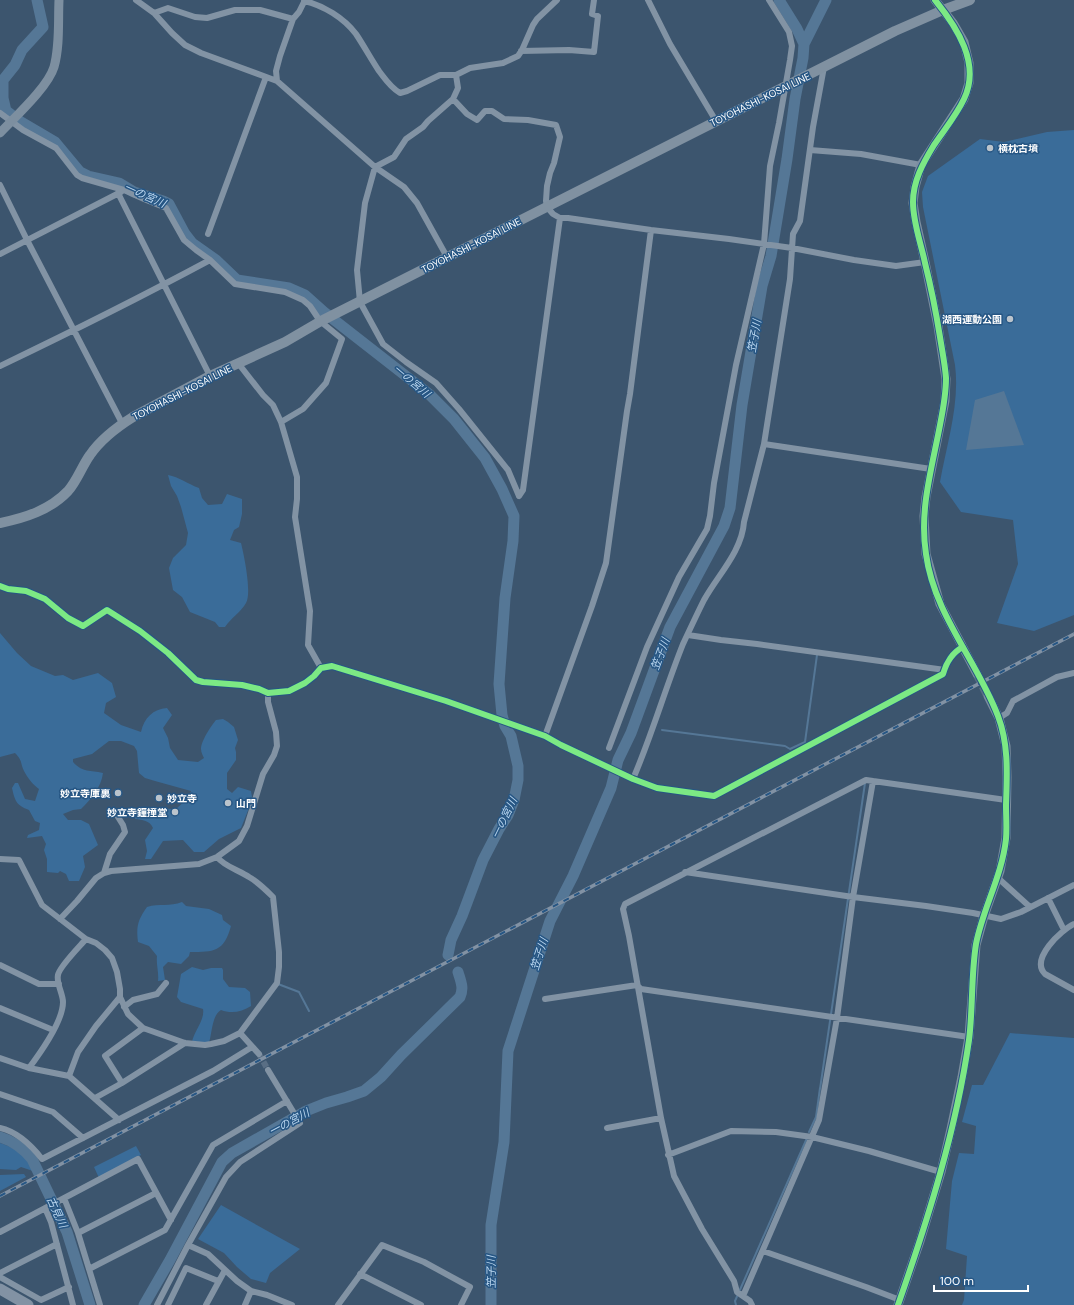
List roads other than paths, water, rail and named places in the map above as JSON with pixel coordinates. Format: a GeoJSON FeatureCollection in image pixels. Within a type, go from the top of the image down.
{"type":"FeatureCollection","features":[{"type":"Feature","properties":{"kind":"highway"},"geometry":{"type":"LineString","coordinates":[[0,1289],[28,1305]]}},
{"type":"Feature","properties":{"kind":"main road","name":"TOYOHASHI-KOSAI LINE"},"geometry":{"type":"LineString","coordinates":[[0,523],[21,518],[48,507],[68,491],[90,454],[103,439],[122,423],[210,376],[285,342],[321,321],[895,31],[970,0]]}},
{"type":"Feature","properties":{"kind":"street"},"geometry":{"type":"LineString","coordinates":[[0,133],[40,89],[49,78],[54,68],[57,51],[59,0]]}},
{"type":"Feature","properties":{"kind":"street"},"geometry":{"type":"LineString","coordinates":[[136,0],[154,13],[185,45],[277,81],[375,167],[404,187],[417,203],[447,257]]}},
{"type":"Feature","properties":{"kind":"street"},"geometry":{"type":"LineString","coordinates":[[277,81],[276,66],[293,19],[304,0],[329,12],[354,33],[392,88],[400,93],[440,75],[456,75],[470,68],[503,63],[513,59],[522,51],[533,25],[557,0]]}},
{"type":"Feature","properties":{"kind":"street"},"geometry":{"type":"LineString","coordinates":[[522,51],[568,50],[594,52],[598,16],[592,14],[594,0]]}},
{"type":"Feature","properties":{"kind":"street"},"geometry":{"type":"LineString","coordinates":[[648,0],[670,44],[716,121]]}},
{"type":"Feature","properties":{"kind":"street"},"geometry":{"type":"LineString","coordinates":[[610,748],[644,652],[679,577],[707,530],[710,516],[714,482],[736,365],[764,244],[770,166],[788,86],[792,46],[789,32],[769,0]]}},
{"type":"Feature","properties":{"kind":"street"},"geometry":{"type":"LineString","coordinates":[[935,0],[953,23],[964,42],[969,63],[969,83],[964,98],[921,165],[915,187],[913,203],[938,326],[946,379],[944,401],[924,516],[926,554],[940,604],[977,674]]}},
{"type":"Feature","properties":{"kind":"street"},"geometry":{"type":"LineString","coordinates":[[154,13],[168,8],[195,17],[207,18],[235,10],[260,10],[293,19]]}},
{"type":"Feature","properties":{"kind":"street"},"geometry":{"type":"LineString","coordinates":[[633,779],[688,635],[705,600],[740,540],[764,444],[790,279],[790,248],[793,234],[800,221],[820,69]]}},
{"type":"Feature","properties":{"kind":"street"},"geometry":{"type":"LineString","coordinates":[[456,75],[458,88],[453,99],[423,127],[406,139],[394,157],[375,167],[364,203],[357,270],[360,302],[383,344],[436,383],[508,470],[519,496],[522,490],[560,218]]}},
{"type":"Feature","properties":{"kind":"street"},"geometry":{"type":"LineString","coordinates":[[208,234],[266,77]]}},
{"type":"Feature","properties":{"kind":"street"},"geometry":{"type":"LineString","coordinates":[[453,99],[467,114],[477,120],[485,111],[492,111],[504,119],[528,120],[556,125],[560,137],[547,186],[546,201],[547,207],[553,214],[560,218],[764,244],[896,266],[925,262]]}},
{"type":"Feature","properties":{"kind":"street"},"geometry":{"type":"LineString","coordinates":[[0,113],[14,119],[24,130],[56,148],[82,178],[166,208],[184,240],[210,260],[235,284],[285,292],[303,300],[310,306],[321,321],[342,339],[326,383],[303,409],[281,422]]}},
{"type":"Feature","properties":{"kind":"street"},"geometry":{"type":"LineString","coordinates":[[810,150],[861,154],[921,165]]}},
{"type":"Feature","properties":{"kind":"street"},"geometry":{"type":"LineString","coordinates":[[0,185],[122,423]]}},
{"type":"Feature","properties":{"kind":"street"},"geometry":{"type":"LineString","coordinates":[[0,254],[121,192]]}},
{"type":"Feature","properties":{"kind":"street"},"geometry":{"type":"LineString","coordinates":[[121,192],[163,285],[210,376]]}},
{"type":"Feature","properties":{"kind":"street"},"geometry":{"type":"LineString","coordinates":[[545,736],[590,613],[606,563],[651,230]]}},
{"type":"Feature","properties":{"kind":"street"},"geometry":{"type":"LineString","coordinates":[[0,366],[74,331],[210,260]]}},
{"type":"Feature","properties":{"kind":"street"},"geometry":{"type":"LineString","coordinates":[[238,363],[263,395],[273,405],[281,422],[297,477],[295,517],[310,610],[308,645],[320,668]]}},
{"type":"Feature","properties":{"kind":"street"},"geometry":{"type":"LineString","coordinates":[[764,444],[931,469]]}},
{"type":"Feature","properties":{"kind":"street"},"geometry":{"type":"LineString","coordinates":[[0,586],[8,589],[26,591],[45,599],[68,618],[83,626],[107,610],[140,631],[168,653],[196,680],[203,682],[242,685],[268,693],[289,691],[305,683],[314,676],[320,668],[332,666],[446,701],[545,736],[561,746],[633,779],[657,788],[714,796],[943,674],[957,649],[963,647]]}},
{"type":"Feature","properties":{"kind":"street"},"geometry":{"type":"LineString","coordinates":[[688,635],[944,670]]}},
{"type":"Feature","properties":{"kind":"street"},"geometry":{"type":"LineString","coordinates":[[999,718],[1007,714],[1013,701],[1057,676],[1074,673]]}},
{"type":"Feature","properties":{"kind":"street"},"geometry":{"type":"LineString","coordinates":[[60,919],[96,878],[104,873],[111,871],[199,864],[217,857],[234,845],[243,834],[263,774],[274,755],[277,746],[276,732],[268,702],[268,693]]}},
{"type":"Feature","properties":{"kind":"street"},"geometry":{"type":"LineString","coordinates":[[763,1251],[866,1287],[899,1303],[941,1172],[962,1077],[969,1037],[976,945],[984,916],[998,878],[1006,838],[1006,746],[999,718],[988,696]]}},
{"type":"Feature","properties":{"kind":"street"},"geometry":{"type":"LineString","coordinates":[[752,1305],[750,1301],[741,1294],[702,1229],[674,1176],[668,1155],[629,936],[623,910],[625,904],[866,780],[1006,800]]}},
{"type":"Feature","properties":{"kind":"street"},"geometry":{"type":"LineString","coordinates":[[741,1294],[763,1251],[819,1120],[837,1018],[853,897],[873,781]]}},
{"type":"Feature","properties":{"kind":"street"},"geometry":{"type":"LineString","coordinates":[[104,873],[110,854],[125,832],[118,817]]}},
{"type":"Feature","properties":{"kind":"street"},"geometry":{"type":"LineString","coordinates":[[0,859],[19,860],[42,905],[86,939],[96,943],[112,958],[117,972],[120,997],[124,1007],[128,1014],[143,1028],[185,1043],[205,1045],[224,1041],[240,1033],[277,983],[279,960],[273,897],[249,877],[217,857]]}},
{"type":"Feature","properties":{"kind":"street"},"geometry":{"type":"LineString","coordinates":[[685,872],[853,897],[926,906],[1001,919],[1030,907],[1074,885]]}},
{"type":"Feature","properties":{"kind":"street"},"geometry":{"type":"LineString","coordinates":[[998,878],[1030,907]]}},
{"type":"Feature","properties":{"kind":"street"},"geometry":{"type":"LineString","coordinates":[[1048,898],[1064,930]]}},
{"type":"Feature","properties":{"kind":"street"},"geometry":{"type":"LineString","coordinates":[[1074,924],[1064,930],[1048,946],[1043,953],[1040,962],[1042,971],[1045,974],[1074,990]]}},
{"type":"Feature","properties":{"kind":"street"},"geometry":{"type":"LineString","coordinates":[[29,1068],[58,1022],[62,1009],[63,1000],[57,975],[61,968],[86,939]]}},
{"type":"Feature","properties":{"kind":"street"},"geometry":{"type":"LineString","coordinates":[[0,965],[39,984],[59,984]]}},
{"type":"Feature","properties":{"kind":"street"},"geometry":{"type":"LineString","coordinates":[[124,1007],[133,1000],[157,994],[166,983]]}},
{"type":"Feature","properties":{"kind":"street"},"geometry":{"type":"LineString","coordinates":[[545,999],[637,985]]}},
{"type":"Feature","properties":{"kind":"street"},"geometry":{"type":"LineString","coordinates":[[637,985],[641,989],[969,1037]]}},
{"type":"Feature","properties":{"kind":"street"},"geometry":{"type":"LineString","coordinates":[[69,1076],[78,1052],[96,1026],[120,997]]}},
{"type":"Feature","properties":{"kind":"street"},"geometry":{"type":"LineString","coordinates":[[0,1008],[53,1030]]}},
{"type":"Feature","properties":{"kind":"street"},"geometry":{"type":"LineString","coordinates":[[122,1082],[105,1056],[143,1028]]}},
{"type":"Feature","properties":{"kind":"street"},"geometry":{"type":"LineString","coordinates":[[240,1033],[260,1054]]}},
{"type":"Feature","properties":{"kind":"street"},"geometry":{"type":"LineString","coordinates":[[95,1098],[185,1043]]}},
{"type":"Feature","properties":{"kind":"street"},"geometry":{"type":"LineString","coordinates":[[0,1128],[7,1129],[21,1137],[34,1148],[42,1159],[213,1071],[252,1047]]}},
{"type":"Feature","properties":{"kind":"street"},"geometry":{"type":"LineString","coordinates":[[0,1058],[29,1068],[69,1076],[119,1120]]}},
{"type":"Feature","properties":{"kind":"street"},"geometry":{"type":"LineString","coordinates":[[157,1305],[226,1177],[240,1162],[300,1123],[268,1070]]}},
{"type":"Feature","properties":{"kind":"street"},"geometry":{"type":"LineString","coordinates":[[0,1094],[53,1112],[83,1138]]}},
{"type":"Feature","properties":{"kind":"street"},"geometry":{"type":"LineString","coordinates":[[89,1269],[165,1230],[213,1145],[287,1101]]}},
{"type":"Feature","properties":{"kind":"street"},"geometry":{"type":"LineString","coordinates":[[607,1128],[661,1118]]}},
{"type":"Feature","properties":{"kind":"street"},"geometry":{"type":"LineString","coordinates":[[668,1155],[731,1131],[776,1132],[812,1137],[941,1172]]}},
{"type":"Feature","properties":{"kind":"street"},"geometry":{"type":"LineString","coordinates":[[0,1232],[138,1159],[171,1220]]}},
{"type":"Feature","properties":{"kind":"street"},"geometry":{"type":"LineString","coordinates":[[78,1233],[156,1193]]}},
{"type":"Feature","properties":{"kind":"street"},"geometry":{"type":"LineString","coordinates":[[64,1198],[78,1233],[100,1305]]}},
{"type":"Feature","properties":{"kind":"street"},"geometry":{"type":"LineString","coordinates":[[46,1208],[73,1305]]}},
{"type":"Feature","properties":{"kind":"street"},"geometry":{"type":"LineString","coordinates":[[0,1273],[57,1244]]}},
{"type":"Feature","properties":{"kind":"street"},"geometry":{"type":"LineString","coordinates":[[188,1245],[208,1254],[237,1281],[251,1291],[267,1295],[287,1304]]}},
{"type":"Feature","properties":{"kind":"street"},"geometry":{"type":"LineString","coordinates":[[338,1305],[382,1245],[424,1262],[470,1287],[461,1305]]}},
{"type":"Feature","properties":{"kind":"street"},"geometry":{"type":"LineString","coordinates":[[168,1305],[186,1268],[218,1281]]}},
{"type":"Feature","properties":{"kind":"street"},"geometry":{"type":"LineString","coordinates":[[206,1305],[225,1270]]}},
{"type":"Feature","properties":{"kind":"street"},"geometry":{"type":"LineString","coordinates":[[360,1274],[421,1305]]}},
{"type":"Feature","properties":{"kind":"street"},"geometry":{"type":"LineString","coordinates":[[0,1277],[41,1300],[69,1287]]}},
{"type":"Feature","properties":{"kind":"street"},"geometry":{"type":"LineString","coordinates":[[245,1305],[251,1291]]}},
{"type":"Feature","properties":{"kind":"waterway","name":"一の宮川"},"geometry":{"type":"LineString","coordinates":[[6,111],[3,98],[3,80],[15,65],[22,50],[43,27],[37,0]]}},
{"type":"Feature","properties":{"kind":"waterway"},"geometry":{"type":"LineString","coordinates":[[779,0],[797,29],[804,44]]}},
{"type":"Feature","properties":{"kind":"waterway","name":"笠子川"},"geometry":{"type":"LineString","coordinates":[[491,1305],[491,1225],[504,1142],[508,1051],[550,921],[573,876],[611,788],[618,760],[631,733],[670,627],[724,526],[730,508],[742,405],[762,286],[771,256],[804,44],[826,0]]}},
{"type":"Feature","properties":{"kind":"waterway","name":"一の宮川"},"geometry":{"type":"LineString","coordinates":[[0,106],[21,122],[55,142],[80,172],[88,176],[119,183],[134,192],[169,204],[185,234],[192,243],[216,260],[237,280],[289,288],[305,295],[324,312],[429,394],[454,419],[485,458],[502,489],[514,516],[513,541],[505,598],[499,684],[502,715],[505,726],[511,736],[518,766],[518,780],[514,800],[508,815],[483,860],[462,916],[451,940],[448,955]]}},
{"type":"Feature","properties":{"kind":"waterway"},"geometry":{"type":"LineString","coordinates":[[662,730],[785,746],[790,749],[805,742],[817,655]]}},
{"type":"Feature","properties":{"kind":"waterway"},"geometry":{"type":"LineString","coordinates":[[820,1089],[865,783]]}},
{"type":"Feature","properties":{"kind":"waterway","name":"一の宮川"},"geometry":{"type":"LineString","coordinates":[[144,1305],[170,1260],[222,1162],[232,1153],[306,1111],[364,1091],[381,1077],[401,1055],[460,997],[462,988],[458,972]]}},
{"type":"Feature","properties":{"kind":"waterway"},"geometry":{"type":"LineString","coordinates":[[278,984],[299,992],[309,1011]]}},
{"type":"Feature","properties":{"kind":"waterway"},"geometry":{"type":"LineString","coordinates":[[809,1132],[816,1117],[820,1088]]}},
{"type":"Feature","properties":{"kind":"waterway","name":"古見川"},"geometry":{"type":"LineString","coordinates":[[0,1137],[18,1145],[32,1159],[67,1232],[90,1305]]}},
{"type":"Feature","properties":{"kind":"waterway"},"geometry":{"type":"LineString","coordinates":[[736,1305],[735,1301],[807,1138]]}},
{"type":"Feature","properties":{"kind":"tunnel"},"geometry":{"type":"LineString","coordinates":[[977,674],[988,696]]}},
{"type":"Feature","properties":{"kind":"tunnel"},"geometry":{"type":"LineString","coordinates":[[259,1054],[268,1070]]}},
{"type":"Feature","properties":{"kind":"railway"},"geometry":{"type":"LineString","coordinates":[[0,1196],[1074,634]]}},
{"type":"Feature","properties":{"kind":"place","name":"横枕古墳"},"geometry":{"type":"Point","coordinates":[990,148]}},
{"type":"Feature","properties":{"kind":"place","name":"湖西運動公園"},"geometry":{"type":"Point","coordinates":[1010,319]}},
{"type":"Feature","properties":{"kind":"place","name":"妙立寺庫裏"},"geometry":{"type":"Point","coordinates":[118,793]}},
{"type":"Feature","properties":{"kind":"place","name":"妙立寺"},"geometry":{"type":"Point","coordinates":[159,798]}},
{"type":"Feature","properties":{"kind":"place","name":"山門"},"geometry":{"type":"Point","coordinates":[228,803]}},
{"type":"Feature","properties":{"kind":"place","name":"妙立寺鐘撞堂"},"geometry":{"type":"Point","coordinates":[175,812]}}]}
